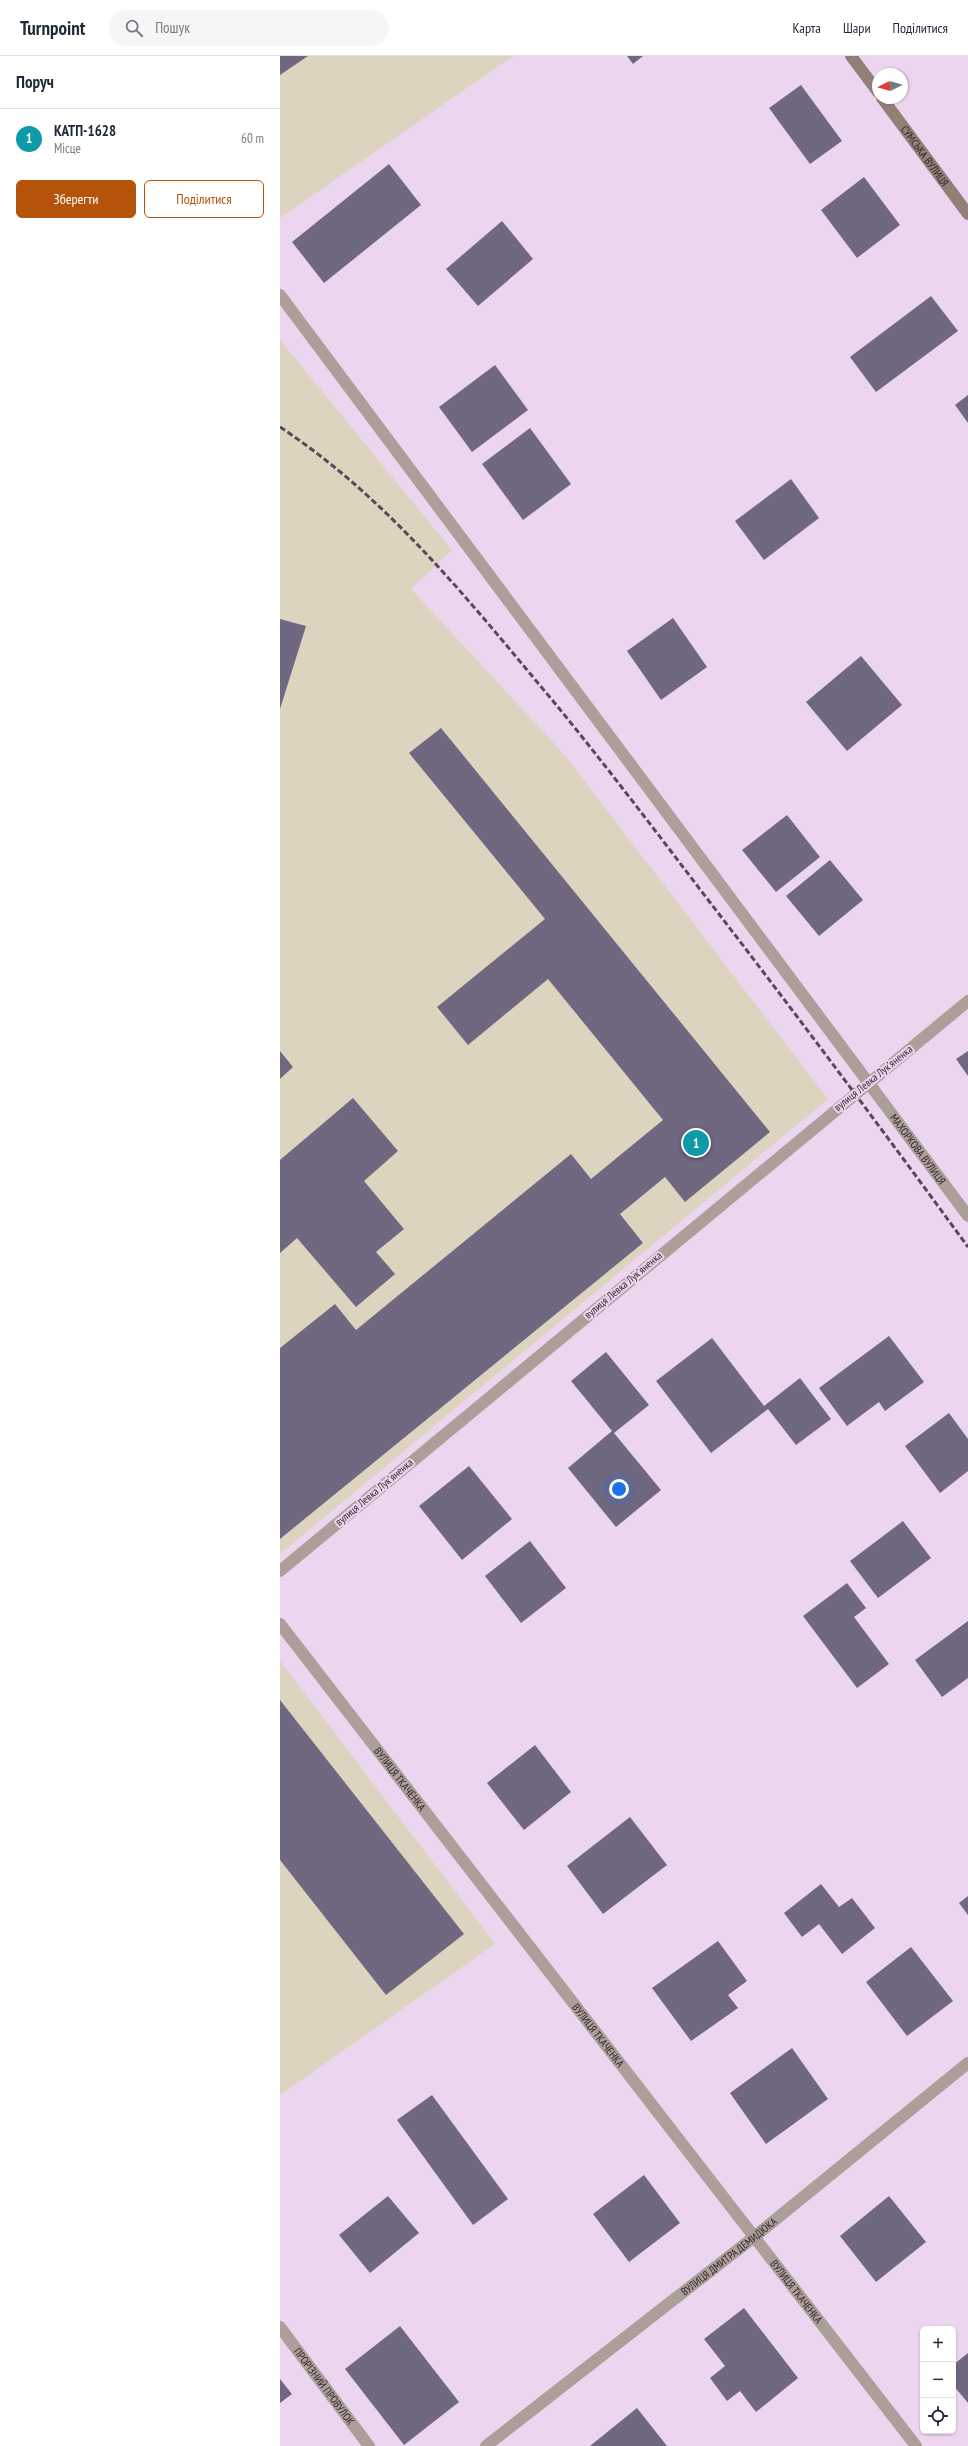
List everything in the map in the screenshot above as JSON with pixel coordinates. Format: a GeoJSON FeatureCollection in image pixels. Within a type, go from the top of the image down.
{"type":"FeatureCollection","features":[{"type":"Feature","properties":{"kind":"street"},"geometry":{"type":"LineString","coordinates":[[851,56],[872,84]]}},
{"type":"Feature","properties":{"kind":"street","name":"СУМСЬКА ВУЛИЦЯ"},"geometry":{"type":"LineString","coordinates":[[886,104],[968,214]]}},
{"type":"Feature","properties":{"kind":"street","name":"МАХОРКОВА ВУЛИЦЯ"},"geometry":{"type":"LineString","coordinates":[[280,295],[869,1081],[968,1216]]}},
{"type":"Feature","properties":{"kind":"street","name":"вулиця Левка Лукʼяненка"},"geometry":{"type":"LineString","coordinates":[[280,1570],[869,1081],[968,1001]]}},
{"type":"Feature","properties":{"kind":"street","name":"ВУЛИЦЯ ТКАЧЕНКА"},"geometry":{"type":"LineString","coordinates":[[280,1624],[916,2446]]}},
{"type":"Feature","properties":{"kind":"street","name":"ВУЛИЦЯ ДМИТРА ДЕМИДЮКА"},"geometry":{"type":"LineString","coordinates":[[486,2446],[754,2237],[968,2064]]}},
{"type":"Feature","properties":{"kind":"street","name":"ПРОРІЗНИЙ ПРОВУЛОК"},"geometry":{"type":"LineString","coordinates":[[280,2327],[369,2446]]}},
{"type":"Feature","properties":{"kind":"shaded area"},"geometry":{"type":"Polygon","coordinates":[[[280,56],[513,56],[280,218],[280,56]]]}},
{"type":"Feature","properties":{"kind":"shaded area"},"geometry":{"type":"Polygon","coordinates":[[[280,340],[452,550],[411,589],[563,753],[828,1099],[280,1554],[280,340]]]}},
{"type":"Feature","properties":{"kind":"shaded area"},"geometry":{"type":"Polygon","coordinates":[[[280,1661],[495,1944],[280,2095],[280,1661]]]}},
{"type":"Feature","properties":{"kind":"building"},"geometry":{"type":"Polygon","coordinates":[[[280,56],[308,56],[280,75],[280,56]]]}},
{"type":"Feature","properties":{"kind":"building"},"geometry":{"type":"Polygon","coordinates":[[[627,56],[643,56],[633,64],[627,56]]]}},
{"type":"Feature","properties":{"kind":"building"},"geometry":{"type":"Polygon","coordinates":[[[801,85],[842,141],[810,164],[769,108],[801,85]]]}},
{"type":"Feature","properties":{"kind":"building"},"geometry":{"type":"Polygon","coordinates":[[[389,164],[421,205],[324,283],[292,242],[389,164]]]}},
{"type":"Feature","properties":{"kind":"building"},"geometry":{"type":"Polygon","coordinates":[[[864,177],[900,225],[857,258],[821,210],[864,177]]]}},
{"type":"Feature","properties":{"kind":"building"},"geometry":{"type":"Polygon","coordinates":[[[502,221],[533,259],[478,306],[446,269],[502,221]]]}},
{"type":"Feature","properties":{"kind":"building"},"geometry":{"type":"Polygon","coordinates":[[[931,296],[958,331],[876,392],[850,357],[931,296]]]}},
{"type":"Feature","properties":{"kind":"building"},"geometry":{"type":"Polygon","coordinates":[[[495,365],[528,410],[472,452],[439,407],[495,365]]]}},
{"type":"Feature","properties":{"kind":"building"},"geometry":{"type":"Polygon","coordinates":[[[968,395],[968,423],[955,405],[968,395]]]}},
{"type":"Feature","properties":{"kind":"building"},"geometry":{"type":"Polygon","coordinates":[[[530,428],[571,484],[523,520],[482,464],[530,428]]]}},
{"type":"Feature","properties":{"kind":"building"},"geometry":{"type":"Polygon","coordinates":[[[791,479],[819,518],[764,560],[735,521],[791,479]]]}},
{"type":"Feature","properties":{"kind":"building"},"geometry":{"type":"Polygon","coordinates":[[[673,618],[707,667],[661,700],[627,651],[673,618]]]}},
{"type":"Feature","properties":{"kind":"building"},"geometry":{"type":"Polygon","coordinates":[[[280,619],[306,626],[280,709],[280,619]]]}},
{"type":"Feature","properties":{"kind":"building"},"geometry":{"type":"Polygon","coordinates":[[[861,656],[902,705],[847,751],[806,702],[861,656]]]}},
{"type":"Feature","properties":{"kind":"building"},"geometry":{"type":"Polygon","coordinates":[[[441,728],[770,1132],[685,1202],[665,1177],[620,1214],[643,1243],[280,1539],[280,1348],[335,1304],[356,1330],[571,1154],[591,1179],[663,1120],[548,979],[468,1045],[437,1007],[545,919],[409,753],[441,728]]]}},
{"type":"Feature","properties":{"kind":"building"},"geometry":{"type":"Polygon","coordinates":[[[787,815],[820,857],[776,892],[742,850],[787,815]]]}},
{"type":"Feature","properties":{"kind":"building"},"geometry":{"type":"Polygon","coordinates":[[[830,860],[863,900],[819,936],[786,896],[830,860]]]}},
{"type":"Feature","properties":{"kind":"building"},"geometry":{"type":"Polygon","coordinates":[[[280,1051],[293,1067],[280,1079],[280,1051]]]}},
{"type":"Feature","properties":{"kind":"building"},"geometry":{"type":"Polygon","coordinates":[[[968,1051],[968,1076],[956,1059],[968,1051]]]}},
{"type":"Feature","properties":{"kind":"building"},"geometry":{"type":"Polygon","coordinates":[[[353,1098],[398,1151],[364,1181],[404,1229],[376,1252],[395,1274],[356,1307],[297,1238],[280,1253],[280,1160],[353,1098]]]}},
{"type":"Feature","properties":{"kind":"building"},"geometry":{"type":"Polygon","coordinates":[[[889,1336],[924,1382],[885,1411],[879,1402],[847,1426],[819,1388],[889,1336]]]}},
{"type":"Feature","properties":{"kind":"building"},"geometry":{"type":"Polygon","coordinates":[[[712,1338],[764,1406],[800,1378],[831,1419],[796,1445],[768,1409],[711,1453],[656,1381],[712,1338]]]}},
{"type":"Feature","properties":{"kind":"building"},"geometry":{"type":"Polygon","coordinates":[[[606,1352],[649,1405],[614,1433],[661,1490],[616,1527],[568,1468],[612,1431],[571,1381],[606,1352]]]}},
{"type":"Feature","properties":{"kind":"building"},"geometry":{"type":"Polygon","coordinates":[[[949,1413],[968,1439],[968,1471],[940,1493],[905,1446],[949,1413]]]}},
{"type":"Feature","properties":{"kind":"building"},"geometry":{"type":"Polygon","coordinates":[[[469,1466],[512,1519],[462,1560],[419,1506],[469,1466]]]}},
{"type":"Feature","properties":{"kind":"building"},"geometry":{"type":"Polygon","coordinates":[[[903,1521],[931,1558],[878,1598],[850,1561],[903,1521]]]}},
{"type":"Feature","properties":{"kind":"building"},"geometry":{"type":"Polygon","coordinates":[[[530,1541],[566,1588],[521,1623],[485,1576],[530,1541]]]}},
{"type":"Feature","properties":{"kind":"building"},"geometry":{"type":"Polygon","coordinates":[[[847,1583],[866,1608],[854,1617],[889,1664],[857,1688],[803,1616],[847,1583]]]}},
{"type":"Feature","properties":{"kind":"building"},"geometry":{"type":"Polygon","coordinates":[[[968,1621],[968,1678],[942,1697],[915,1660],[968,1621]]]}},
{"type":"Feature","properties":{"kind":"building"},"geometry":{"type":"Polygon","coordinates":[[[280,1700],[464,1934],[386,1995],[280,1860],[280,1700]]]}},
{"type":"Feature","properties":{"kind":"building"},"geometry":{"type":"Polygon","coordinates":[[[535,1745],[571,1792],[524,1830],[487,1783],[535,1745]]]}},
{"type":"Feature","properties":{"kind":"building"},"geometry":{"type":"Polygon","coordinates":[[[630,1817],[667,1865],[603,1914],[567,1866],[630,1817]]]}},
{"type":"Feature","properties":{"kind":"building"},"geometry":{"type":"Polygon","coordinates":[[[821,1884],[839,1907],[852,1898],[875,1928],[842,1954],[819,1924],[802,1937],[784,1913],[821,1884]]]}},
{"type":"Feature","properties":{"kind":"building"},"geometry":{"type":"Polygon","coordinates":[[[968,1896],[968,1915],[959,1903],[968,1896]]]}},
{"type":"Feature","properties":{"kind":"building"},"geometry":{"type":"Polygon","coordinates":[[[718,1941],[747,1981],[728,1995],[738,2008],[691,2041],[652,1988],[718,1941]]]}},
{"type":"Feature","properties":{"kind":"building"},"geometry":{"type":"Polygon","coordinates":[[[911,1947],[953,2001],[907,2036],[866,1982],[911,1947]]]}},
{"type":"Feature","properties":{"kind":"building"},"geometry":{"type":"Polygon","coordinates":[[[792,2048],[828,2099],[766,2144],[730,2093],[792,2048]]]}},
{"type":"Feature","properties":{"kind":"building"},"geometry":{"type":"Polygon","coordinates":[[[432,2095],[508,2199],[473,2225],[397,2120],[432,2095]]]}},
{"type":"Feature","properties":{"kind":"building"},"geometry":{"type":"Polygon","coordinates":[[[644,2175],[680,2223],[629,2262],[593,2214],[644,2175]]]}},
{"type":"Feature","properties":{"kind":"building"},"geometry":{"type":"Polygon","coordinates":[[[388,2196],[419,2233],[370,2273],[339,2235],[388,2196]]]}},
{"type":"Feature","properties":{"kind":"building"},"geometry":{"type":"Polygon","coordinates":[[[889,2196],[926,2242],[876,2282],[840,2236],[889,2196]]]}},
{"type":"Feature","properties":{"kind":"building"},"geometry":{"type":"Polygon","coordinates":[[[744,2308],[798,2378],[756,2412],[740,2391],[727,2401],[710,2378],[725,2366],[704,2339],[744,2308]]]}},
{"type":"Feature","properties":{"kind":"building"},"geometry":{"type":"Polygon","coordinates":[[[400,2326],[459,2402],[404,2445],[345,2369],[400,2326]]]}},
{"type":"Feature","properties":{"kind":"building"},"geometry":{"type":"Polygon","coordinates":[[[968,2353],[968,2403],[956,2389],[956,2363],[968,2353]]]}},
{"type":"Feature","properties":{"kind":"building"},"geometry":{"type":"Polygon","coordinates":[[[280,2379],[292,2394],[280,2403],[280,2379]]]}},
{"type":"Feature","properties":{"kind":"building"},"geometry":{"type":"Polygon","coordinates":[[[637,2408],[667,2446],[590,2446],[637,2408]]]}},
{"type":"Feature","properties":{"kind":"railway"},"geometry":{"type":"LineString","coordinates":[[280,427],[320,455],[357,486],[392,519],[426,554],[491,627],[614,777],[745,947],[968,1247]]}},
{"type":"Feature","properties":{"kind":"place","name":"КАТП-1628"},"geometry":{"type":"Point","coordinates":[696,1143]}}]}
